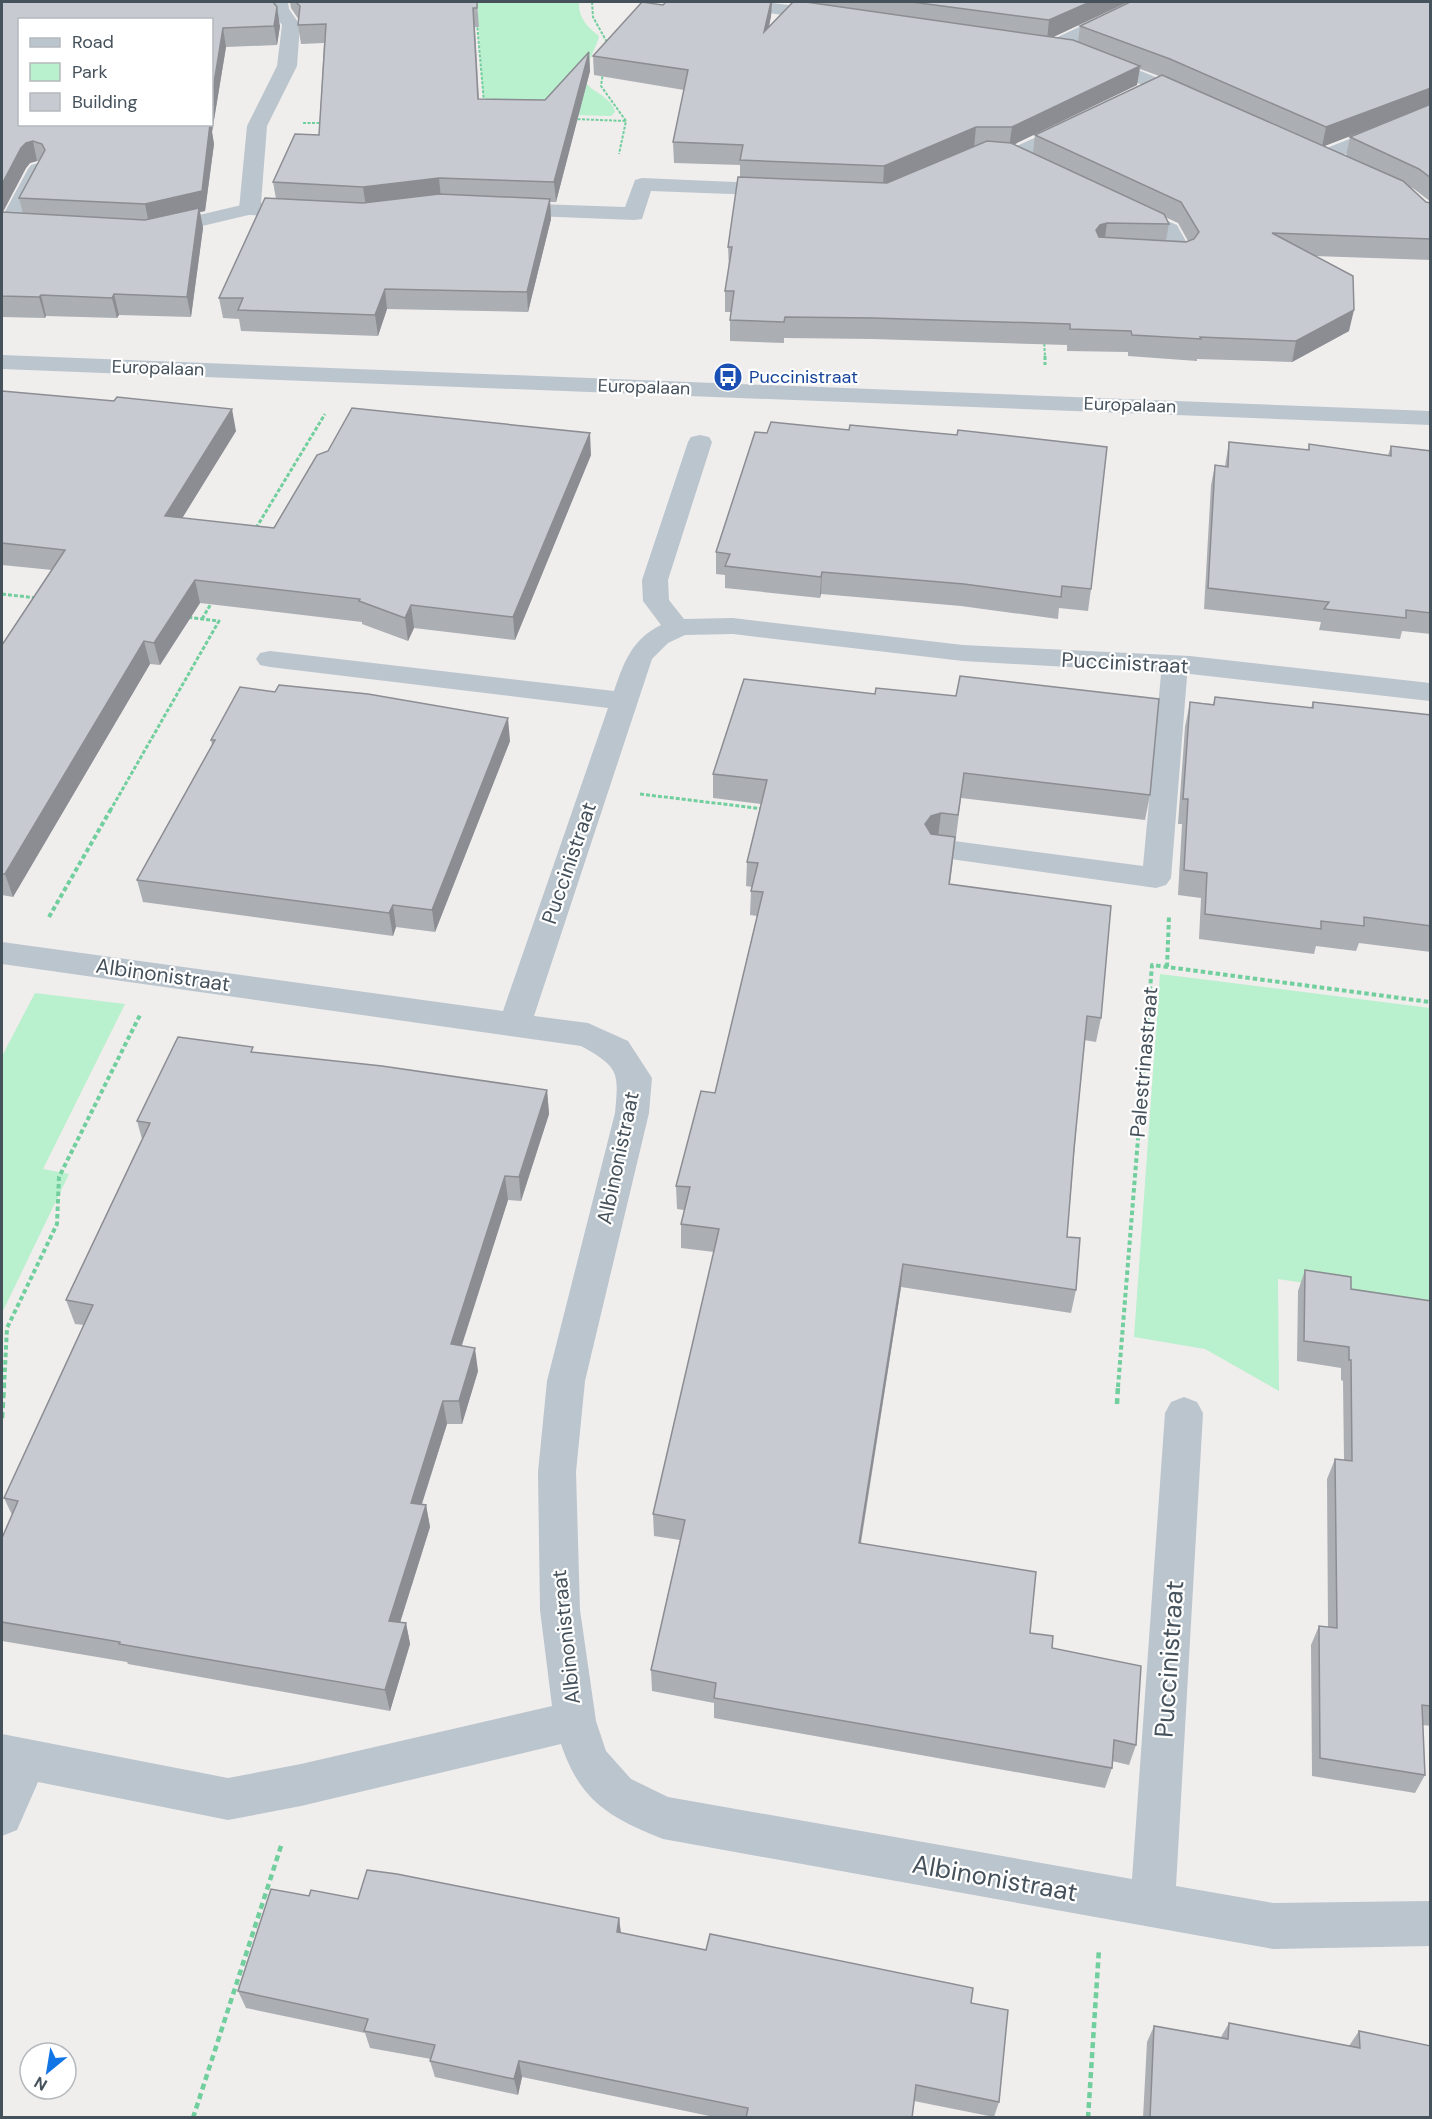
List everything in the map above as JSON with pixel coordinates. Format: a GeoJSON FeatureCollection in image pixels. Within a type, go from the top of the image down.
{"type":"FeatureCollection","features":[{"type":"Feature","properties":{"kind":"street"},"geometry":{"type":"LineString","coordinates":[[279,2],[280,9],[291,25],[287,66],[257,126],[250,209],[320,213]]}},
{"type":"Feature","properties":{"kind":"street"},"geometry":{"type":"LineString","coordinates":[[727,2],[775,5],[854,20]]}},
{"type":"Feature","properties":{"kind":"street"},"geometry":{"type":"LineString","coordinates":[[1052,47],[1146,2]]}},
{"type":"Feature","properties":{"kind":"street"},"geometry":{"type":"LineString","coordinates":[[1029,44],[1052,47],[1109,63],[1203,104]]}},
{"type":"Feature","properties":{"kind":"street"},"geometry":{"type":"LineString","coordinates":[[1138,95],[1159,85]]}},
{"type":"Feature","properties":{"kind":"street"},"geometry":{"type":"LineString","coordinates":[[1321,157],[1431,113]]}},
{"type":"Feature","properties":{"kind":"street"},"geometry":{"type":"LineString","coordinates":[[961,162],[982,153],[1013,155],[1096,115]]}},
{"type":"Feature","properties":{"kind":"street"},"geometry":{"type":"LineString","coordinates":[[1300,147],[1343,166]]}},
{"type":"Feature","properties":{"kind":"street"},"geometry":{"type":"LineString","coordinates":[[488,208],[634,214],[642,184],[795,190]]}},
{"type":"Feature","properties":{"kind":"street","name":"Europalaan"},"geometry":{"type":"LineString","coordinates":[[2,362],[1431,417]]}},
{"type":"Feature","properties":{"kind":"street"},"geometry":{"type":"LineString","coordinates":[[676,627],[656,601],[655,580],[700,442]]}},
{"type":"Feature","properties":{"kind":"street","name":"Puccinistraat"},"geometry":{"type":"LineString","coordinates":[[515,1024],[639,657],[650,642],[676,627],[733,626],[963,653],[1175,664],[1431,692]]}},
{"type":"Feature","properties":{"kind":"street"},"geometry":{"type":"LineString","coordinates":[[270,659],[624,701]]}},
{"type":"Feature","properties":{"kind":"street","name":"Albinonistraat"},"geometry":{"type":"LineString","coordinates":[[14,955],[588,1035],[616,1050],[634,1078],[632,1113],[566,1381],[556,1472],[560,1610],[575,1720],[589,1762],[616,1794],[663,1818],[1102,1898],[1273,1926],[1431,1924]]}},
{"type":"Feature","properties":{"kind":"street","name":"Puccinistraat"},"geometry":{"type":"LineString","coordinates":[[1152,1906],[1184,1413]]}},
{"type":"Feature","properties":{"kind":"street","name":"Albinonistraat"},"geometry":{"type":"LineString","coordinates":[[14,1757],[228,1799],[301,1785],[575,1720]]}},
{"type":"Feature","properties":{"kind":"street"},"geometry":{"type":"LineString","coordinates":[[2,1815],[14,1757]]}},
{"type":"Feature","properties":{"kind":"lane"},"geometry":{"type":"LineString","coordinates":[[1013,155],[1034,165]]}},
{"type":"Feature","properties":{"kind":"lane"},"geometry":{"type":"LineString","coordinates":[[38,169],[7,225],[52,228]]}},
{"type":"Feature","properties":{"kind":"lane"},"geometry":{"type":"LineString","coordinates":[[1107,200],[1170,229],[1183,254],[1138,253]]}},
{"type":"Feature","properties":{"kind":"lane"},"geometry":{"type":"LineString","coordinates":[[139,232],[149,232],[250,209]]}},
{"type":"Feature","properties":{"kind":"lane"},"geometry":{"type":"LineString","coordinates":[[939,849],[1156,878],[1175,664]]}},
{"type":"Feature","properties":{"kind":"path"},"geometry":{"type":"LineString","coordinates":[[592,2],[593,17],[608,44],[606,54]]}},
{"type":"Feature","properties":{"kind":"path"},"geometry":{"type":"LineString","coordinates":[[476,13],[484,104]]}},
{"type":"Feature","properties":{"kind":"path"},"geometry":{"type":"LineString","coordinates":[[605,64],[601,86],[626,121],[606,214]]}},
{"type":"Feature","properties":{"kind":"path"},"geometry":{"type":"LineString","coordinates":[[567,119],[626,121]]}},
{"type":"Feature","properties":{"kind":"path"},"geometry":{"type":"LineString","coordinates":[[257,126],[329,122]]}},
{"type":"Feature","properties":{"kind":"path"},"geometry":{"type":"LineString","coordinates":[[1044,335],[1046,402]]}},
{"type":"Feature","properties":{"kind":"path"},"geometry":{"type":"LineString","coordinates":[[250,538],[347,376]]}},
{"type":"Feature","properties":{"kind":"path"},"geometry":{"type":"LineString","coordinates":[[2,594],[37,598]]}},
{"type":"Feature","properties":{"kind":"path"},"geometry":{"type":"LineString","coordinates":[[202,619],[214,599]]}},
{"type":"Feature","properties":{"kind":"path"},"geometry":{"type":"LineString","coordinates":[[14,955],[219,621],[178,616]]}},
{"type":"Feature","properties":{"kind":"path"},"geometry":{"type":"LineString","coordinates":[[595,788],[772,810]]}},
{"type":"Feature","properties":{"kind":"path","name":"Palestrinastraat"},"geometry":{"type":"LineString","coordinates":[[1117,1404],[1152,965],[1431,1002]]}},
{"type":"Feature","properties":{"kind":"path"},"geometry":{"type":"LineString","coordinates":[[2,1416],[7,1329],[57,1224],[59,1177],[160,975]]}},
{"type":"Feature","properties":{"kind":"path"},"geometry":{"type":"LineString","coordinates":[[193,2118],[301,1785]]}},
{"type":"Feature","properties":{"kind":"path"},"geometry":{"type":"LineString","coordinates":[[1088,2118],[1102,1898]]}},
{"type":"Feature","properties":{"kind":"green space"},"geometry":{"type":"Polygon","coordinates":[[[477,2],[579,2],[584,21],[599,36],[588,63],[585,82],[609,101],[615,112],[611,116],[498,113],[487,108],[483,92],[477,2]]]}},
{"type":"Feature","properties":{"kind":"green space"},"geometry":{"type":"Polygon","coordinates":[[[1160,974],[1430,1008],[1430,1302],[1278,1279],[1279,1391],[1205,1349],[1134,1337],[1160,974]]]}},
{"type":"Feature","properties":{"kind":"green space"},"geometry":{"type":"Polygon","coordinates":[[[35,993],[125,1004],[43,1169],[69,1174],[2,1313],[2,1056],[35,993]]]}},
{"type":"Feature","properties":{"kind":"building"},"geometry":{"type":"Polygon","coordinates":[[[2,2],[273,2],[277,7],[274,26],[223,28],[213,89],[213,18],[18,18],[18,126],[210,126],[202,191],[145,204],[19,198],[45,150],[42,144],[33,141],[21,148],[2,184],[2,2]]]}},
{"type":"Feature","properties":{"kind":"building"},"geometry":{"type":"Polygon","coordinates":[[[296,2],[477,2],[477,8],[473,8],[478,99],[545,100],[589,52],[554,182],[439,178],[363,187],[273,182],[295,134],[319,135],[326,24],[298,25],[300,6],[296,2]]]}},
{"type":"Feature","properties":{"kind":"building"},"geometry":{"type":"Polygon","coordinates":[[[642,2],[663,5],[666,2],[771,2],[764,32],[793,2],[806,2],[1073,40],[1140,66],[1012,127],[976,127],[884,166],[740,160],[743,145],[673,142],[688,70],[593,56],[642,2]]]}},
{"type":"Feature","properties":{"kind":"building"},"geometry":{"type":"Polygon","coordinates":[[[912,2],[1090,2],[1049,20],[912,2]]]}},
{"type":"Feature","properties":{"kind":"building"},"geometry":{"type":"Polygon","coordinates":[[[1130,2],[1431,2],[1431,88],[1326,127],[1170,59],[1080,26],[1130,2]]]}},
{"type":"Feature","properties":{"kind":"building"},"geometry":{"type":"Polygon","coordinates":[[[1162,75],[1403,181],[1426,202],[1431,203],[1431,239],[1272,233],[1353,276],[1354,310],[1296,341],[1132,335],[1131,331],[1070,329],[1070,324],[873,318],[785,317],[784,322],[730,320],[734,291],[725,291],[732,247],[728,247],[738,177],[887,183],[987,141],[1011,143],[1164,214],[1169,224],[1107,223],[1100,225],[1096,230],[1099,237],[1186,242],[1194,239],[1199,232],[1181,202],[1035,135],[1162,75]]]}},
{"type":"Feature","properties":{"kind":"building"},"geometry":{"type":"Polygon","coordinates":[[[1431,104],[1431,178],[1419,169],[1350,137],[1431,104]]]}},
{"type":"Feature","properties":{"kind":"building"},"geometry":{"type":"Polygon","coordinates":[[[439,194],[550,199],[527,292],[385,289],[375,315],[238,310],[243,298],[219,298],[265,198],[363,203],[439,194]]]}},
{"type":"Feature","properties":{"kind":"building"},"geometry":{"type":"Polygon","coordinates":[[[199,208],[187,297],[114,294],[112,298],[2,296],[2,212],[145,220],[199,208]]]}},
{"type":"Feature","properties":{"kind":"building"},"geometry":{"type":"Polygon","coordinates":[[[2,391],[114,401],[117,397],[232,409],[165,516],[274,528],[317,455],[328,451],[352,408],[590,433],[513,617],[411,605],[405,618],[359,601],[360,599],[195,580],[154,643],[144,641],[5,874],[2,874],[2,645],[65,550],[2,543],[2,391]]]}},
{"type":"Feature","properties":{"kind":"building"},"geometry":{"type":"Polygon","coordinates":[[[771,422],[849,430],[850,425],[957,435],[958,430],[1107,447],[1091,589],[1062,586],[1061,597],[964,584],[822,572],[821,577],[725,566],[730,554],[716,552],[755,432],[767,433],[771,422]]]}},
{"type":"Feature","properties":{"kind":"building"},"geometry":{"type":"Polygon","coordinates":[[[1229,442],[1309,450],[1309,444],[1391,456],[1391,446],[1431,451],[1431,613],[1406,610],[1406,618],[1324,609],[1329,602],[1208,588],[1215,465],[1228,467],[1229,442]]]}},
{"type":"Feature","properties":{"kind":"building"},"geometry":{"type":"Polygon","coordinates":[[[960,676],[1159,699],[1150,795],[964,773],[958,815],[941,813],[931,816],[925,824],[931,834],[955,837],[949,884],[1111,906],[1101,1018],[1087,1016],[1074,1149],[1067,1237],[1080,1238],[1076,1290],[903,1264],[859,1543],[1036,1572],[1030,1633],[1053,1636],[1052,1648],[1141,1666],[1136,1745],[1114,1740],[1112,1768],[714,1698],[716,1683],[651,1670],[685,1520],[653,1514],[719,1229],[681,1224],[690,1187],[676,1186],[701,1091],[715,1093],[763,892],[751,891],[758,863],[747,862],[767,780],[713,774],[744,679],[875,694],[876,688],[956,696],[960,676]]]}},
{"type":"Feature","properties":{"kind":"building"},"geometry":{"type":"Polygon","coordinates":[[[279,685],[368,694],[508,718],[432,910],[393,905],[389,913],[137,880],[215,740],[211,740],[240,687],[275,692],[279,685]]]}},
{"type":"Feature","properties":{"kind":"building"},"geometry":{"type":"Polygon","coordinates":[[[1215,697],[1313,708],[1313,702],[1431,715],[1431,926],[1364,917],[1364,926],[1321,921],[1321,929],[1205,914],[1207,873],[1184,870],[1188,799],[1183,799],[1190,702],[1214,705],[1215,697]]]}},
{"type":"Feature","properties":{"kind":"building"},"geometry":{"type":"Polygon","coordinates":[[[178,1037],[253,1047],[251,1052],[382,1066],[547,1090],[519,1177],[505,1176],[451,1344],[475,1348],[459,1401],[443,1401],[411,1503],[426,1505],[389,1621],[406,1623],[385,1690],[2,1622],[2,1538],[18,1501],[4,1498],[93,1305],[66,1300],[150,1123],[137,1121],[178,1037]]]}},
{"type":"Feature","properties":{"kind":"building"},"geometry":{"type":"Polygon","coordinates":[[[1305,1270],[1351,1277],[1351,1289],[1431,1301],[1431,1706],[1422,1705],[1425,1775],[1320,1758],[1319,1626],[1337,1628],[1335,1459],[1352,1461],[1351,1360],[1349,1360],[1349,1347],[1304,1341],[1305,1270]]]}},
{"type":"Feature","properties":{"kind":"building"},"geometry":{"type":"Polygon","coordinates":[[[367,1870],[619,1918],[617,1932],[706,1950],[710,1934],[973,1988],[971,2003],[1008,2010],[999,2102],[916,2085],[912,2118],[746,2118],[748,2108],[519,2061],[514,2079],[430,2061],[435,2045],[364,2031],[368,2019],[238,1991],[271,1889],[309,1896],[311,1890],[358,1899],[367,1870]]]}},
{"type":"Feature","properties":{"kind":"building"},"geometry":{"type":"Polygon","coordinates":[[[1229,2023],[1360,2048],[1359,2031],[1431,2046],[1431,2118],[1150,2118],[1154,2026],[1228,2039],[1229,2023]]]}},
{"type":"Feature","properties":{"kind":"place","name":"Puccinistraat"},"geometry":{"type":"Point","coordinates":[728,377]}}]}
